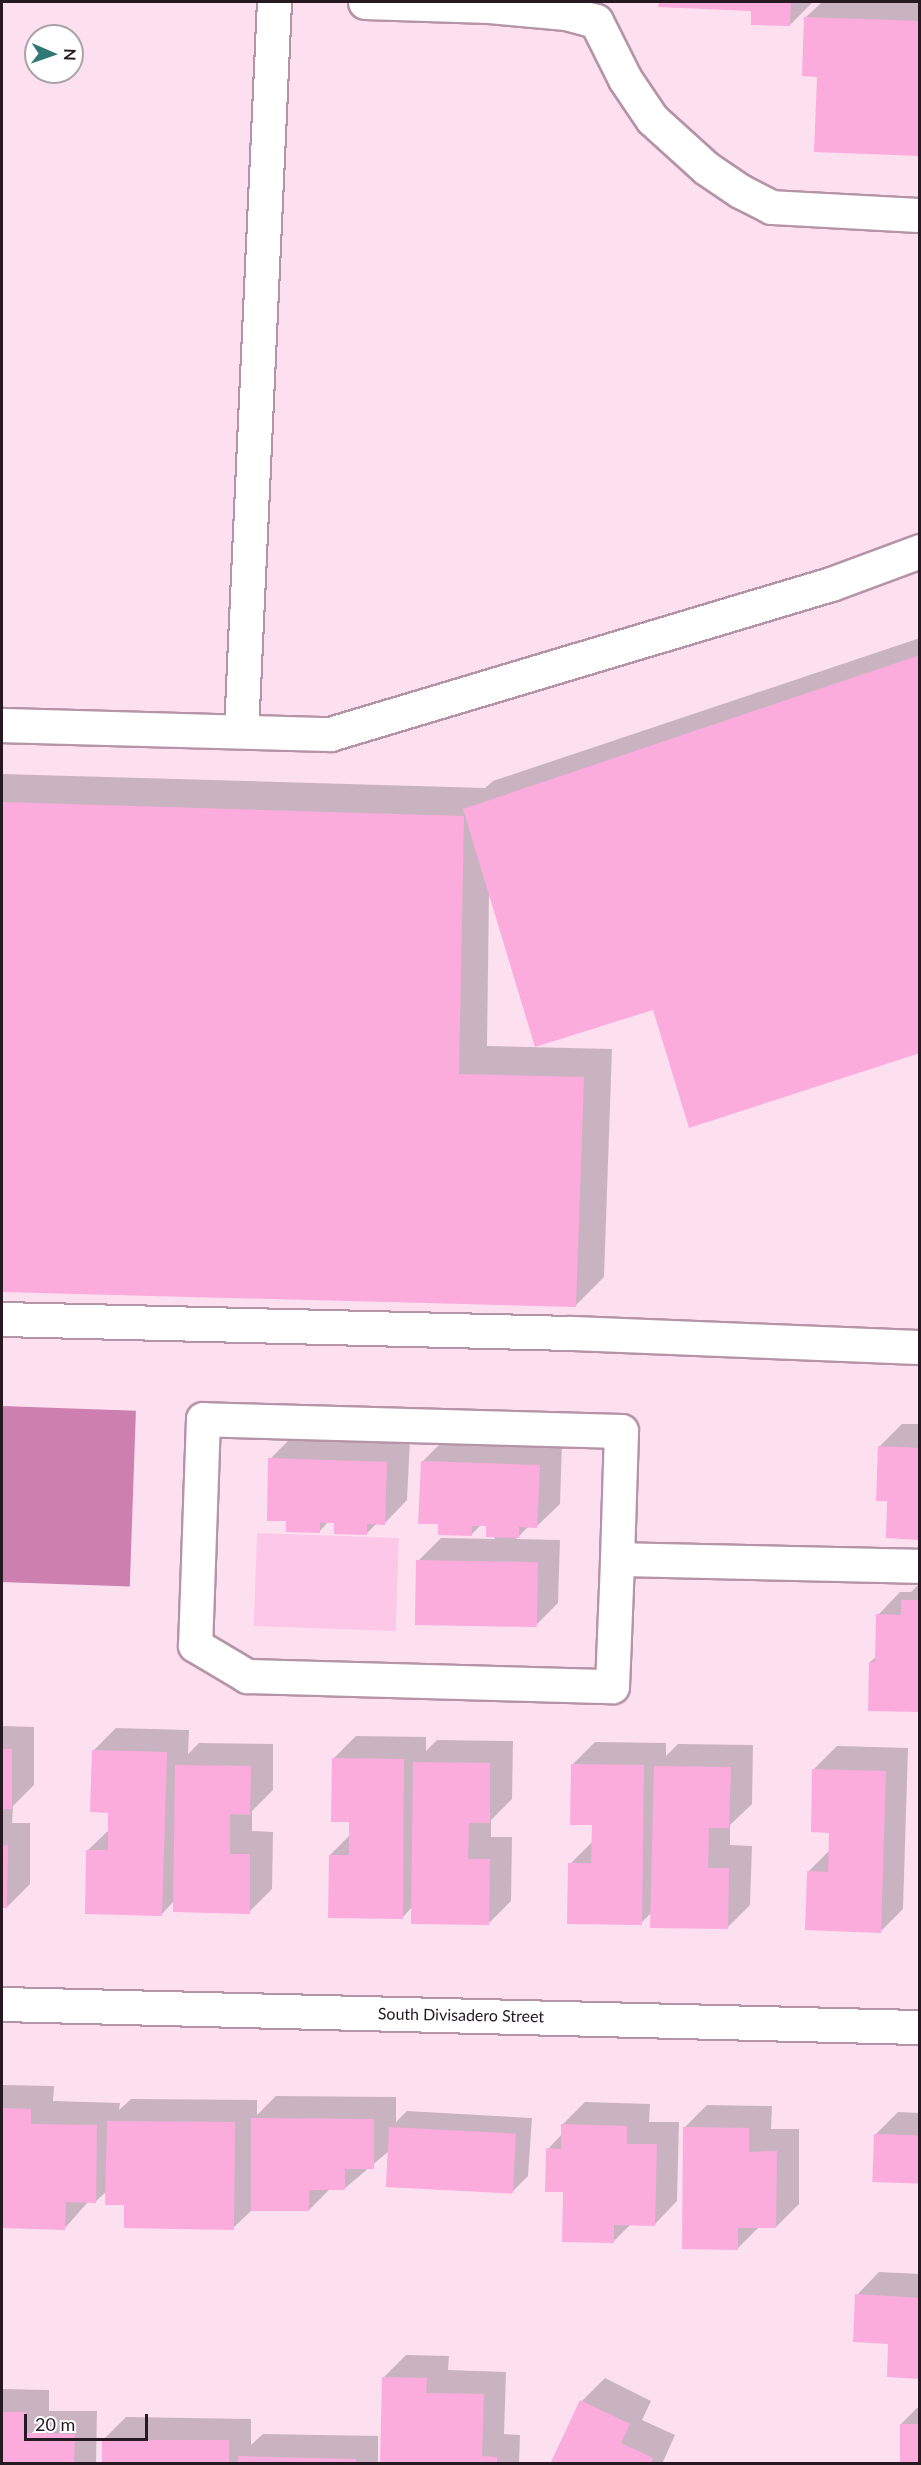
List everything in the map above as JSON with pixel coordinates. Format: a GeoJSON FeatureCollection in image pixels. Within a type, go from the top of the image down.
{"type":"FeatureCollection","features":[{"type":"Feature","properties":{"kind":"street"},"geometry":{"type":"LineString","coordinates":[[241,731],[274,2]]}},
{"type":"Feature","properties":{"kind":"street"},"geometry":{"type":"LineString","coordinates":[[365,2],[489,6],[566,13],[595,11],[626,79],[652,119],[706,168],[740,191],[771,207],[920,214]]}},
{"type":"Feature","properties":{"kind":"street"},"geometry":{"type":"LineString","coordinates":[[2,724],[330,734],[640,638],[831,584],[920,551]]}},
{"type":"Feature","properties":{"kind":"street"},"geometry":{"type":"LineString","coordinates":[[2,1319],[571,1333],[920,1347]]}},
{"type":"Feature","properties":{"kind":"street"},"geometry":{"type":"LineString","coordinates":[[203,1419],[621,1431],[617,1559],[612,1686],[248,1676],[195,1645],[203,1419]]}},
{"type":"Feature","properties":{"kind":"street"},"geometry":{"type":"LineString","coordinates":[[617,1559],[920,1566]]}},
{"type":"Feature","properties":{"kind":"street","name":"South Divisadero Street"},"geometry":{"type":"LineString","coordinates":[[2,2004],[920,2027]]}},
{"type":"Feature","properties":{"kind":"shaded area"},"geometry":{"type":"Polygon","coordinates":[[[2,1406],[136,1411],[130,1587],[2,1582],[2,1406]]]}},
{"type":"Feature","properties":{"kind":"shaded area"},"geometry":{"type":"Polygon","coordinates":[[[257,1533],[399,1538],[396,1631],[254,1626],[257,1533]]]}},
{"type":"Feature","properties":{"kind":"building"},"geometry":{"type":"Polygon","coordinates":[[[659,2],[791,2],[790,26],[751,25],[751,11],[658,7],[659,2]]]}},
{"type":"Feature","properties":{"kind":"building"},"geometry":{"type":"Polygon","coordinates":[[[804,17],[920,21],[920,156],[814,152],[817,77],[802,76],[804,17]]]}},
{"type":"Feature","properties":{"kind":"building"},"geometry":{"type":"Polygon","coordinates":[[[920,655],[920,1053],[689,1128],[653,1010],[535,1047],[463,809],[920,655]]]}},
{"type":"Feature","properties":{"kind":"building"},"geometry":{"type":"Polygon","coordinates":[[[2,802],[464,816],[459,1074],[584,1077],[576,1307],[2,1292],[2,802]]]}},
{"type":"Feature","properties":{"kind":"building"},"geometry":{"type":"Polygon","coordinates":[[[878,1446],[920,1448],[920,1540],[886,1538],[887,1501],[876,1501],[878,1446]]]}},
{"type":"Feature","properties":{"kind":"building"},"geometry":{"type":"Polygon","coordinates":[[[268,1458],[387,1462],[385,1525],[367,1524],[367,1535],[334,1534],[334,1523],[320,1523],[320,1533],[286,1532],[286,1521],[267,1521],[268,1458]]]}},
{"type":"Feature","properties":{"kind":"building"},"geometry":{"type":"Polygon","coordinates":[[[421,1461],[540,1465],[537,1528],[519,1527],[519,1538],[486,1537],[486,1526],[472,1526],[472,1536],[438,1535],[438,1524],[418,1524],[421,1461]]]}},
{"type":"Feature","properties":{"kind":"building"},"geometry":{"type":"Polygon","coordinates":[[[416,1560],[538,1562],[537,1627],[415,1625],[416,1560]]]}},
{"type":"Feature","properties":{"kind":"building"},"geometry":{"type":"Polygon","coordinates":[[[901,1600],[920,1600],[920,1712],[868,1711],[869,1662],[875,1662],[876,1614],[901,1615],[901,1600]]]}},
{"type":"Feature","properties":{"kind":"building"},"geometry":{"type":"Polygon","coordinates":[[[2,1749],[12,1749],[12,1809],[2,1809],[2,1749]]]}},
{"type":"Feature","properties":{"kind":"building"},"geometry":{"type":"Polygon","coordinates":[[[92,1750],[167,1752],[162,1916],[85,1914],[86,1850],[108,1850],[108,1813],[90,1812],[92,1750]]]}},
{"type":"Feature","properties":{"kind":"building"},"geometry":{"type":"Polygon","coordinates":[[[332,1758],[404,1759],[403,1919],[328,1918],[329,1855],[349,1855],[349,1822],[331,1822],[332,1758]]]}},
{"type":"Feature","properties":{"kind":"building"},"geometry":{"type":"Polygon","coordinates":[[[413,1762],[490,1763],[490,1823],[469,1823],[468,1859],[490,1859],[489,1925],[411,1924],[413,1762]]]}},
{"type":"Feature","properties":{"kind":"building"},"geometry":{"type":"Polygon","coordinates":[[[571,1764],[644,1765],[642,1925],[567,1924],[568,1863],[591,1863],[592,1825],[570,1825],[571,1764]]]}},
{"type":"Feature","properties":{"kind":"building"},"geometry":{"type":"Polygon","coordinates":[[[175,1765],[251,1766],[250,1815],[230,1814],[230,1854],[250,1854],[250,1914],[173,1912],[175,1765]]]}},
{"type":"Feature","properties":{"kind":"building"},"geometry":{"type":"Polygon","coordinates":[[[654,1766],[731,1767],[729,1828],[709,1828],[708,1868],[729,1868],[728,1929],[650,1928],[654,1766]]]}},
{"type":"Feature","properties":{"kind":"building"},"geometry":{"type":"Polygon","coordinates":[[[812,1769],[886,1771],[881,1933],[805,1930],[807,1871],[828,1872],[829,1833],[811,1832],[812,1769]]]}},
{"type":"Feature","properties":{"kind":"building"},"geometry":{"type":"Polygon","coordinates":[[[2,1845],[8,1845],[7,1908],[2,1908],[2,1845]]]}},
{"type":"Feature","properties":{"kind":"building"},"geometry":{"type":"Polygon","coordinates":[[[2,2108],[31,2109],[31,2124],[97,2125],[96,2203],[66,2202],[65,2230],[2,2228],[2,2108]]]}},
{"type":"Feature","properties":{"kind":"building"},"geometry":{"type":"Polygon","coordinates":[[[251,2118],[374,2119],[374,2169],[345,2169],[345,2190],[309,2190],[309,2211],[251,2211],[251,2118]]]}},
{"type":"Feature","properties":{"kind":"building"},"geometry":{"type":"Polygon","coordinates":[[[107,2121],[235,2122],[234,2230],[124,2228],[124,2205],[105,2205],[107,2121]]]}},
{"type":"Feature","properties":{"kind":"building"},"geometry":{"type":"Polygon","coordinates":[[[561,2124],[627,2126],[627,2144],[657,2144],[655,2226],[614,2225],[614,2243],[562,2242],[563,2192],[545,2192],[546,2148],[561,2149],[561,2124]]]}},
{"type":"Feature","properties":{"kind":"building"},"geometry":{"type":"Polygon","coordinates":[[[389,2127],[516,2134],[513,2194],[386,2187],[389,2127]]]}},
{"type":"Feature","properties":{"kind":"building"},"geometry":{"type":"Polygon","coordinates":[[[683,2127],[749,2128],[749,2152],[777,2151],[776,2228],[738,2228],[738,2250],[682,2249],[683,2127]]]}},
{"type":"Feature","properties":{"kind":"building"},"geometry":{"type":"Polygon","coordinates":[[[874,2134],[920,2136],[918,2184],[872,2182],[874,2134]]]}},
{"type":"Feature","properties":{"kind":"building"},"geometry":{"type":"Polygon","coordinates":[[[855,2294],[920,2298],[920,2379],[887,2377],[888,2344],[853,2342],[855,2294]]]}},
{"type":"Feature","properties":{"kind":"building"},"geometry":{"type":"Polygon","coordinates":[[[382,2377],[427,2378],[426,2393],[484,2394],[482,2456],[497,2457],[497,2464],[380,2464],[382,2377]]]}},
{"type":"Feature","properties":{"kind":"building"},"geometry":{"type":"Polygon","coordinates":[[[580,2400],[630,2424],[621,2443],[653,2458],[651,2464],[550,2464],[580,2400]]]}},
{"type":"Feature","properties":{"kind":"building"},"geometry":{"type":"Polygon","coordinates":[[[2,2412],[26,2412],[26,2433],[75,2434],[74,2464],[2,2464],[2,2412]]]}},
{"type":"Feature","properties":{"kind":"building"},"geometry":{"type":"Polygon","coordinates":[[[900,2424],[920,2424],[920,2464],[900,2464],[900,2424]]]}},
{"type":"Feature","properties":{"kind":"building"},"geometry":{"type":"Polygon","coordinates":[[[102,2440],[229,2440],[229,2464],[102,2464],[102,2440]]]}},
{"type":"Feature","properties":{"kind":"building"},"geometry":{"type":"Polygon","coordinates":[[[238,2456],[356,2459],[356,2464],[238,2464],[238,2456]]]}}]}
